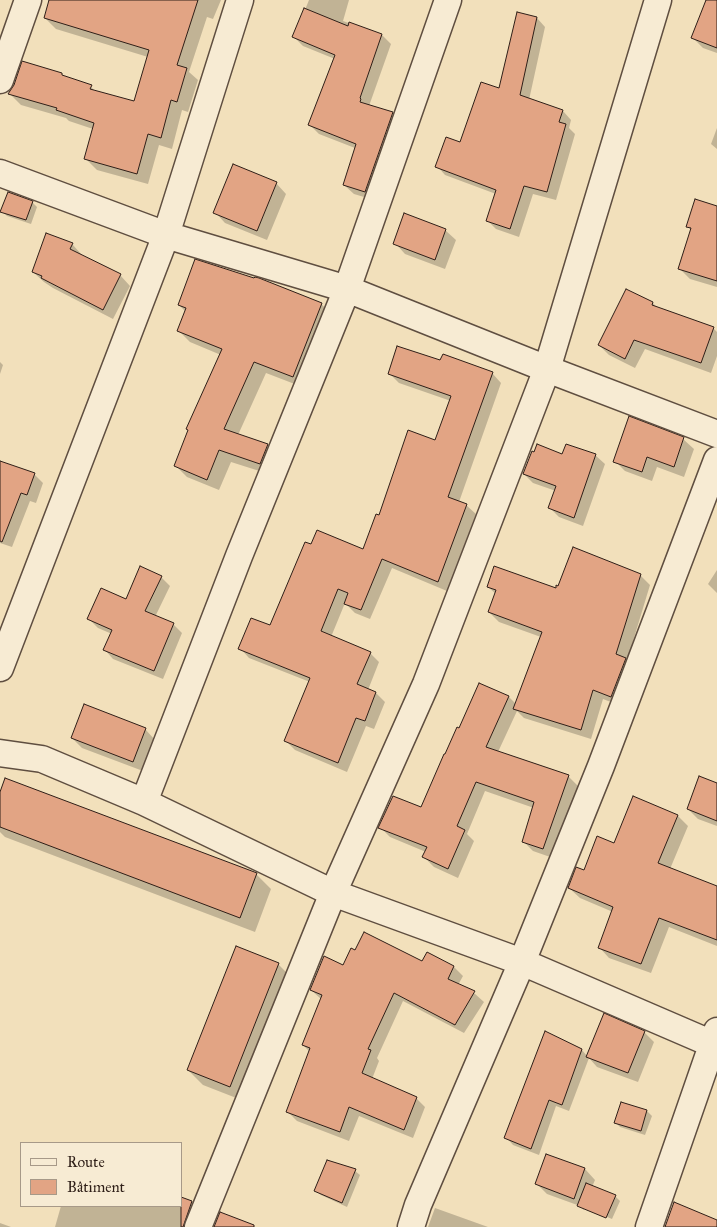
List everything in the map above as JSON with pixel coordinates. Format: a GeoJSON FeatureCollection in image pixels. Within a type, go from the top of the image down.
{"type":"FeatureCollection","features":[{"type":"Feature","properties":{"kind":"street"},"geometry":{"type":"LineString","coordinates":[[0,80],[28,0]]}},
{"type":"Feature","properties":{"kind":"street"},"geometry":{"type":"LineString","coordinates":[[0,668],[166,235],[240,0]]}},
{"type":"Feature","properties":{"kind":"street"},"geometry":{"type":"LineString","coordinates":[[144,802],[239,556],[348,289],[448,0]]}},
{"type":"Feature","properties":{"kind":"street"},"geometry":{"type":"LineString","coordinates":[[198,1227],[333,893],[426,684],[547,369],[658,0]]}},
{"type":"Feature","properties":{"kind":"street"},"geometry":{"type":"LineString","coordinates":[[0,173],[166,235],[348,289],[547,369],[717,434]]}},
{"type":"Feature","properties":{"kind":"street"},"geometry":{"type":"LineString","coordinates":[[411,1227],[418,1205],[522,962],[601,766],[717,460]]}},
{"type":"Feature","properties":{"kind":"street"},"geometry":{"type":"LineString","coordinates":[[0,753],[42,759],[144,802],[333,893],[522,962],[715,1040],[649,1227]]}},
{"type":"Feature","properties":{"kind":"building"},"geometry":{"type":"Polygon","coordinates":[[[49,0],[198,0],[177,65],[187,68],[177,102],[171,100],[161,138],[148,134],[137,174],[84,159],[94,123],[56,110],[57,108],[8,94],[14,85],[22,61],[62,73],[62,75],[92,85],[90,89],[134,101],[149,50],[44,18],[49,0]]]}},
{"type":"Feature","properties":{"kind":"building"},"geometry":{"type":"Polygon","coordinates":[[[706,0],[717,0],[717,48],[691,38],[706,0]]]}},
{"type":"Feature","properties":{"kind":"building"},"geometry":{"type":"Polygon","coordinates":[[[304,8],[348,26],[349,22],[382,34],[360,102],[393,112],[365,192],[343,185],[356,144],[308,125],[335,55],[292,37],[304,8]]]}},
{"type":"Feature","properties":{"kind":"building"},"geometry":{"type":"Polygon","coordinates":[[[517,12],[537,17],[520,95],[563,110],[559,122],[566,124],[547,192],[524,186],[510,229],[486,221],[496,190],[435,167],[446,137],[460,142],[481,82],[499,88],[517,12]]]}},
{"type":"Feature","properties":{"kind":"building"},"geometry":{"type":"Polygon","coordinates":[[[233,164],[277,182],[257,231],[213,213],[233,164]]]}},
{"type":"Feature","properties":{"kind":"building"},"geometry":{"type":"Polygon","coordinates":[[[8,192],[33,201],[26,220],[0,212],[8,192]]]}},
{"type":"Feature","properties":{"kind":"building"},"geometry":{"type":"Polygon","coordinates":[[[695,199],[717,206],[717,281],[678,269],[691,228],[686,227],[695,199]]]}},
{"type":"Feature","properties":{"kind":"building"},"geometry":{"type":"Polygon","coordinates":[[[404,213],[446,229],[435,260],[393,244],[404,213]]]}},
{"type":"Feature","properties":{"kind":"building"},"geometry":{"type":"Polygon","coordinates":[[[46,233],[73,243],[70,249],[121,274],[103,310],[32,272],[46,233]]]}},
{"type":"Feature","properties":{"kind":"building"},"geometry":{"type":"Polygon","coordinates":[[[195,259],[259,278],[322,303],[293,377],[254,362],[224,429],[268,444],[260,464],[219,450],[207,480],[174,466],[188,430],[186,429],[222,349],[177,331],[186,308],[178,305],[195,259]]]}},
{"type":"Feature","properties":{"kind":"building"},"geometry":{"type":"Polygon","coordinates":[[[626,289],[653,302],[652,305],[714,327],[701,363],[634,340],[625,359],[598,345],[626,289]]]}},
{"type":"Feature","properties":{"kind":"building"},"geometry":{"type":"Polygon","coordinates":[[[397,346],[440,360],[443,354],[493,372],[448,497],[467,504],[438,582],[382,559],[361,610],[344,604],[348,593],[338,589],[321,631],[371,652],[357,684],[376,692],[365,721],[356,718],[338,763],[284,741],[310,678],[238,649],[251,618],[270,625],[305,542],[311,544],[317,530],[363,549],[376,514],[379,515],[408,430],[435,440],[451,396],[388,374],[397,346]]]}},
{"type":"Feature","properties":{"kind":"building"},"geometry":{"type":"Polygon","coordinates":[[[629,416],[684,437],[674,467],[647,457],[642,472],[613,462],[629,416]]]}},
{"type":"Feature","properties":{"kind":"building"},"geometry":{"type":"Polygon","coordinates":[[[537,444],[562,454],[566,444],[596,454],[574,518],[548,508],[556,486],[523,474],[532,451],[534,452],[537,444]]]}},
{"type":"Feature","properties":{"kind":"building"},"geometry":{"type":"Polygon","coordinates":[[[0,461],[35,473],[27,495],[21,493],[2,542],[0,541],[0,461]]]}},
{"type":"Feature","properties":{"kind":"building"},"geometry":{"type":"Polygon","coordinates":[[[573,547],[641,574],[616,654],[626,658],[611,697],[593,690],[581,730],[513,709],[542,632],[488,612],[496,590],[487,587],[494,566],[556,588],[573,547]]]}},
{"type":"Feature","properties":{"kind":"building"},"geometry":{"type":"Polygon","coordinates":[[[140,566],[162,576],[145,611],[174,623],[154,671],[103,650],[112,630],[87,619],[101,588],[126,599],[140,566]]]}},
{"type":"Feature","properties":{"kind":"building"},"geometry":{"type":"Polygon","coordinates":[[[479,683],[509,696],[486,747],[569,775],[543,849],[522,842],[534,802],[476,782],[457,826],[465,830],[448,869],[422,857],[427,847],[378,828],[393,796],[421,807],[444,754],[457,727],[459,728],[479,683]]]}},
{"type":"Feature","properties":{"kind":"building"},"geometry":{"type":"Polygon","coordinates":[[[84,704],[146,728],[133,762],[71,738],[84,704]]]}},
{"type":"Feature","properties":{"kind":"building"},"geometry":{"type":"Polygon","coordinates":[[[699,776],[717,783],[717,821],[687,809],[699,776]]]}},
{"type":"Feature","properties":{"kind":"building"},"geometry":{"type":"Polygon","coordinates":[[[5,778],[257,873],[240,918],[0,827],[0,792],[5,778]]]}},
{"type":"Feature","properties":{"kind":"building"},"geometry":{"type":"Polygon","coordinates":[[[633,796],[678,815],[658,863],[717,886],[717,940],[659,918],[641,964],[598,948],[613,907],[568,888],[576,867],[584,870],[597,836],[614,843],[633,796]]]}},
{"type":"Feature","properties":{"kind":"building"},"geometry":{"type":"Polygon","coordinates":[[[364,932],[422,961],[427,952],[454,966],[448,979],[475,991],[455,1025],[394,993],[368,1049],[371,1050],[362,1073],[417,1097],[404,1130],[349,1107],[340,1132],[286,1112],[310,1048],[302,1045],[322,995],[310,990],[324,956],[343,965],[351,948],[355,950],[364,932]]]}},
{"type":"Feature","properties":{"kind":"building"},"geometry":{"type":"Polygon","coordinates":[[[236,946],[279,963],[230,1087],[187,1070],[236,946]]]}},
{"type":"Feature","properties":{"kind":"building"},"geometry":{"type":"Polygon","coordinates":[[[604,1013],[645,1031],[628,1073],[586,1057],[604,1013]]]}},
{"type":"Feature","properties":{"kind":"building"},"geometry":{"type":"Polygon","coordinates":[[[545,1031],[582,1049],[562,1105],[549,1100],[531,1149],[504,1138],[545,1031]]]}},
{"type":"Feature","properties":{"kind":"building"},"geometry":{"type":"Polygon","coordinates":[[[621,1102],[647,1110],[641,1131],[614,1123],[621,1102]]]}},
{"type":"Feature","properties":{"kind":"building"},"geometry":{"type":"Polygon","coordinates":[[[546,1154],[585,1168],[574,1199],[535,1184],[546,1154]]]}},
{"type":"Feature","properties":{"kind":"building"},"geometry":{"type":"Polygon","coordinates":[[[327,1160],[356,1169],[342,1203],[314,1191],[327,1160]]]}},
{"type":"Feature","properties":{"kind":"building"},"geometry":{"type":"Polygon","coordinates":[[[586,1183],[616,1195],[606,1218],[577,1206],[586,1183]]]}},
{"type":"Feature","properties":{"kind":"building"},"geometry":{"type":"Polygon","coordinates":[[[182,1197],[192,1201],[183,1227],[181,1227],[182,1197]]]}},
{"type":"Feature","properties":{"kind":"building"},"geometry":{"type":"Polygon","coordinates":[[[674,1202],[717,1220],[717,1227],[665,1227],[674,1202]]]}},
{"type":"Feature","properties":{"kind":"building"},"geometry":{"type":"Polygon","coordinates":[[[220,1212],[254,1225],[254,1227],[214,1227],[220,1212]]]}}]}
